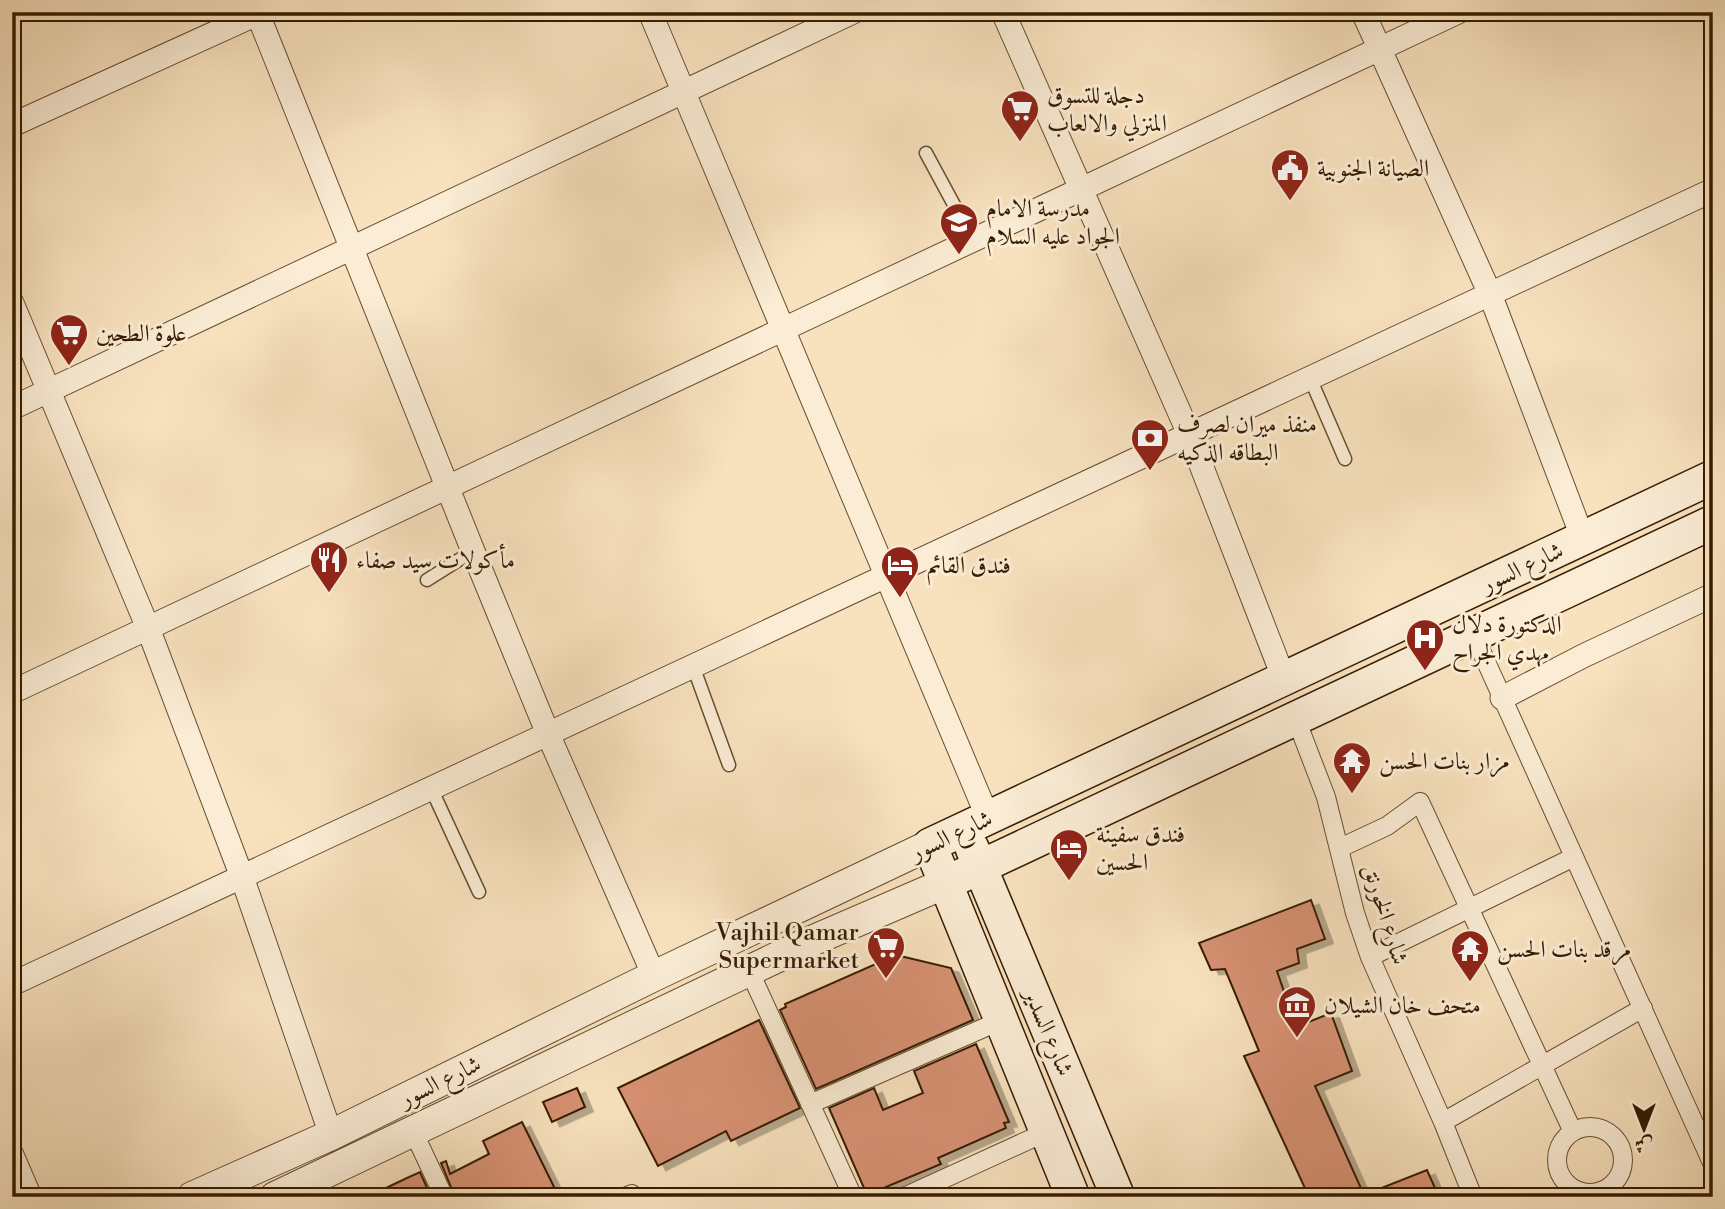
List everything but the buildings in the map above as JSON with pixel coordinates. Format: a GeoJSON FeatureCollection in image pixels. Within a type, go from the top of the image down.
{"type":"FeatureCollection","features":[{"type":"Feature","properties":{"kind":"main road","name":"شارع السور"},"geometry":{"type":"LineString","coordinates":[[930,845],[1713,477]]}},
{"type":"Feature","properties":{"kind":"main road","name":"شارع السور"},"geometry":{"type":"LineString","coordinates":[[946,883],[1713,522]]}},
{"type":"Feature","properties":{"kind":"main road","name":"شارع السدير"},"geometry":{"type":"LineString","coordinates":[[976,824],[981,867],[1118,1197]]}},
{"type":"Feature","properties":{"kind":"main road","name":"شارع السدير"},"geometry":{"type":"LineString","coordinates":[[930,845],[1073,1197]]}},
{"type":"Feature","properties":{"kind":"street"},"geometry":{"type":"LineString","coordinates":[[649,12],[885,576],[976,824]]}},
{"type":"Feature","properties":{"kind":"street"},"geometry":{"type":"LineString","coordinates":[[12,408],[853,12]]}},
{"type":"Feature","properties":{"kind":"street"},"geometry":{"type":"LineString","coordinates":[[1003,12],[1189,434],[1284,679]]}},
{"type":"Feature","properties":{"kind":"street"},"geometry":{"type":"LineString","coordinates":[[1363,12],[1490,294],[1583,539]]}},
{"type":"Feature","properties":{"kind":"street"},"geometry":{"type":"LineString","coordinates":[[12,692],[1458,12]]}},
{"type":"Feature","properties":{"kind":"street"},"geometry":{"type":"LineString","coordinates":[[12,125],[258,13],[548,734],[654,976]]}},
{"type":"Feature","properties":{"kind":"street"},"geometry":{"type":"LineString","coordinates":[[12,984],[1713,190]]}},
{"type":"Feature","properties":{"kind":"street"},"geometry":{"type":"LineString","coordinates":[[12,303],[148,628],[242,877],[331,1135]]}},
{"type":"Feature","properties":{"kind":"street"},"geometry":{"type":"LineString","coordinates":[[1502,698],[1583,656],[1713,595]]}},
{"type":"Feature","properties":{"kind":"street"},"geometry":{"type":"LineString","coordinates":[[1474,635],[1713,1165]]}},
{"type":"Feature","properties":{"kind":"street","name":"شارع الخورنق"},"geometry":{"type":"LineString","coordinates":[[1296,719],[1326,797],[1355,913],[1370,957],[1474,1197]]}},
{"type":"Feature","properties":{"kind":"street"},"geometry":{"type":"LineString","coordinates":[[1340,848],[1387,826],[1420,802],[1573,1132]]}},
{"type":"Feature","properties":{"kind":"street","name":"شارع السور"},"geometry":{"type":"LineString","coordinates":[[192,1197],[331,1135],[654,976],[930,845]]}},
{"type":"Feature","properties":{"kind":"street"},"geometry":{"type":"LineString","coordinates":[[1370,957],[1574,857]]}},
{"type":"Feature","properties":{"kind":"street","name":"شارع السور"},"geometry":{"type":"LineString","coordinates":[[275,1197],[749,970],[946,883]]}},
{"type":"Feature","properties":{"kind":"street"},"geometry":{"type":"LineString","coordinates":[[790,911],[807,943]]}},
{"type":"Feature","properties":{"kind":"street"},"geometry":{"type":"LineString","coordinates":[[749,970],[853,1197]]}},
{"type":"Feature","properties":{"kind":"street"},"geometry":{"type":"LineString","coordinates":[[1443,1122],[1643,1008]]}},
{"type":"Feature","properties":{"kind":"street"},"geometry":{"type":"LineString","coordinates":[[810,1104],[1002,1020]]}},
{"type":"Feature","properties":{"kind":"street"},"geometry":{"type":"LineString","coordinates":[[1583,1128],[1604,1130],[1620,1145],[1622,1166],[1604,1194],[1581,1192],[1563,1180],[1558,1170],[1559,1148],[1573,1132],[1583,1128]]}},
{"type":"Feature","properties":{"kind":"street"},"geometry":{"type":"LineString","coordinates":[[413,1131],[444,1197]]}},
{"type":"Feature","properties":{"kind":"street"},"geometry":{"type":"LineString","coordinates":[[904,1197],[1046,1132]]}},
{"type":"Feature","properties":{"kind":"street"},"geometry":{"type":"LineString","coordinates":[[12,1155],[30,1197]]}},
{"type":"Feature","properties":{"kind":"lane"},"geometry":{"type":"LineString","coordinates":[[926,153],[973,240]]}},
{"type":"Feature","properties":{"kind":"lane"},"geometry":{"type":"LineString","coordinates":[[1310,378],[1345,459]]}},
{"type":"Feature","properties":{"kind":"lane"},"geometry":{"type":"LineString","coordinates":[[427,580],[473,551]]}},
{"type":"Feature","properties":{"kind":"lane"},"geometry":{"type":"LineString","coordinates":[[693,666],[729,765]]}},
{"type":"Feature","properties":{"kind":"lane"},"geometry":{"type":"LineString","coordinates":[[431,788],[479,892]]}},
{"type":"Feature","properties":{"kind":"place","name":"دجلة للتسوق المنزلي والالعاب"},"geometry":{"type":"Point","coordinates":[1020,143]}},
{"type":"Feature","properties":{"kind":"place","name":"الصيانة الجنوبية"},"geometry":{"type":"Point","coordinates":[1290,202]}},
{"type":"Feature","properties":{"kind":"place","name":"مدرسة الامام الجواد عليه السلام"},"geometry":{"type":"Point","coordinates":[959,256]}},
{"type":"Feature","properties":{"kind":"place","name":"علوة الطحين"},"geometry":{"type":"Point","coordinates":[69,367]}},
{"type":"Feature","properties":{"kind":"place","name":"منفذ ميران لصرف البطاقه الذكيه"},"geometry":{"type":"Point","coordinates":[1150,472]}},
{"type":"Feature","properties":{"kind":"place","name":"مأكولات سيد صفاء"},"geometry":{"type":"Point","coordinates":[329,594]}},
{"type":"Feature","properties":{"kind":"place","name":"فندق القائم"},"geometry":{"type":"Point","coordinates":[900,599]}},
{"type":"Feature","properties":{"kind":"place","name":"الدكتورة دلال مهدي الجراح"},"geometry":{"type":"Point","coordinates":[1425,672]}},
{"type":"Feature","properties":{"kind":"place","name":"مزار بنات الحسن"},"geometry":{"type":"Point","coordinates":[1352,795]}},
{"type":"Feature","properties":{"kind":"place","name":"فندق سفينة الحسين"},"geometry":{"type":"Point","coordinates":[1069,882]}},
{"type":"Feature","properties":{"kind":"place","name":"Vajhil Qamar Supermarket"},"geometry":{"type":"Point","coordinates":[886,980]}},
{"type":"Feature","properties":{"kind":"place","name":"مرقد بنات الحسن"},"geometry":{"type":"Point","coordinates":[1470,983]}},
{"type":"Feature","properties":{"kind":"place","name":"متحف خان الشيلان"},"geometry":{"type":"Point","coordinates":[1297,1039]}}]}
